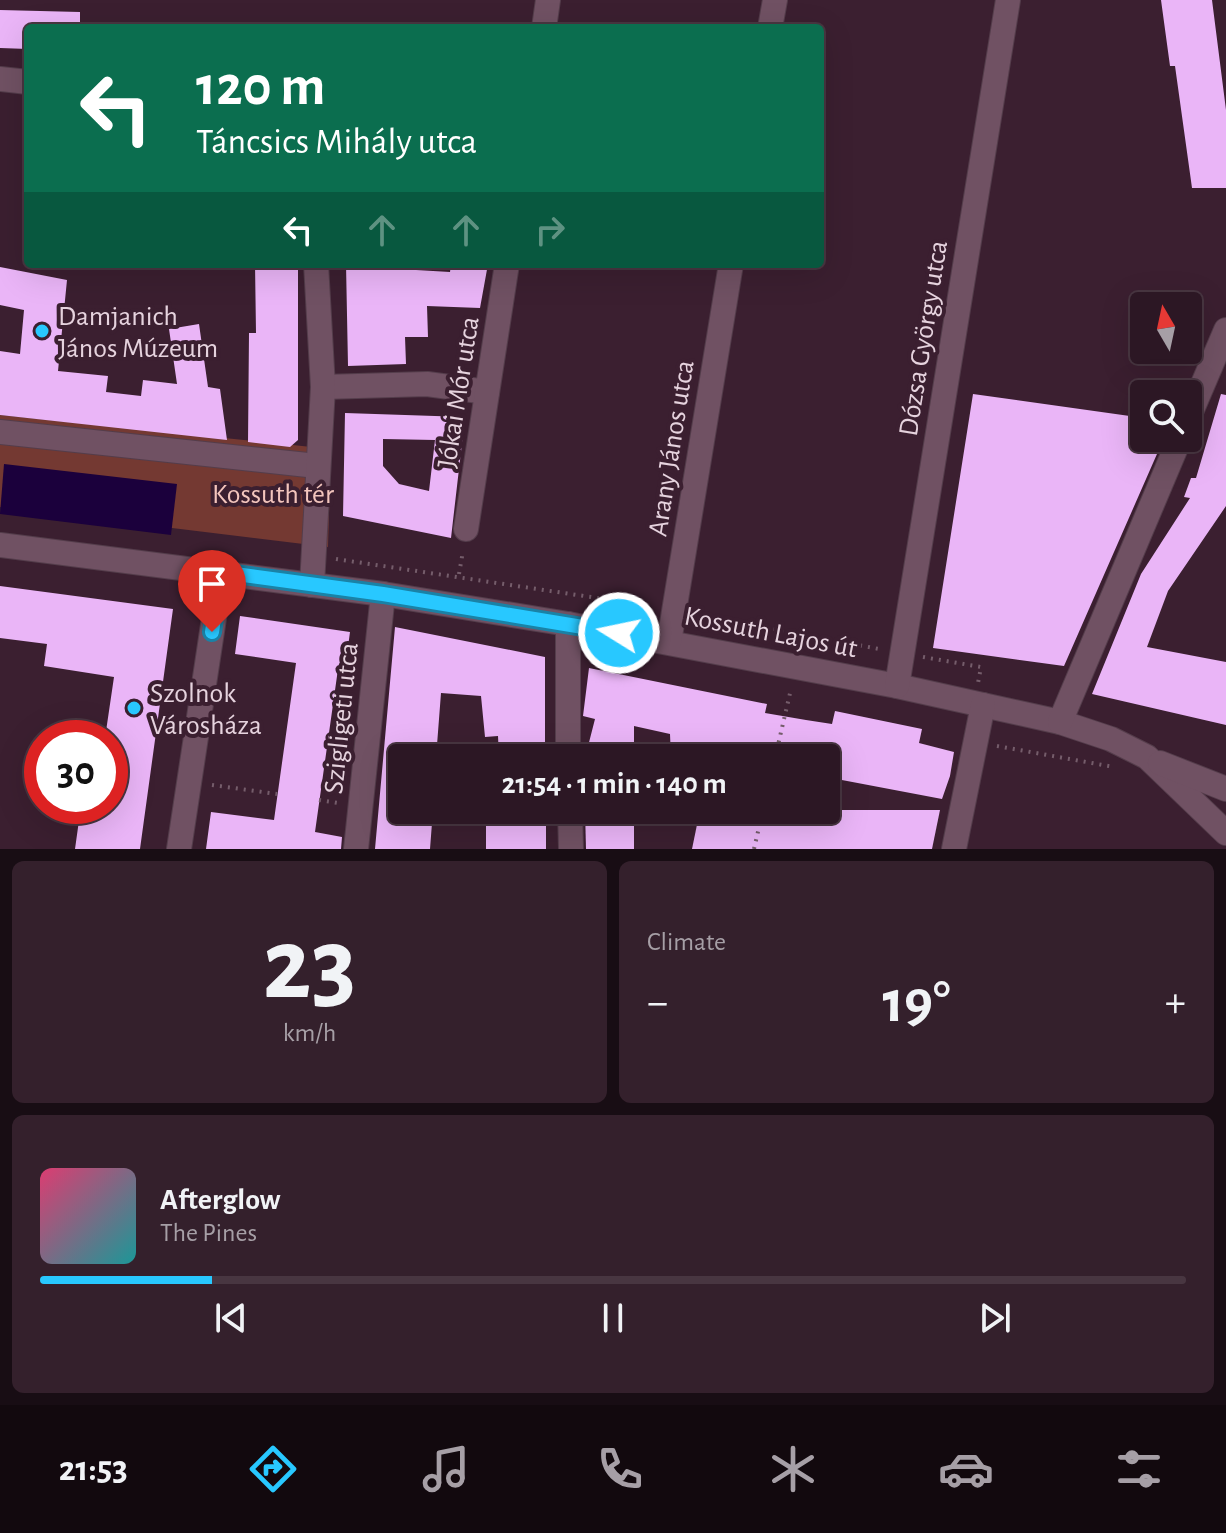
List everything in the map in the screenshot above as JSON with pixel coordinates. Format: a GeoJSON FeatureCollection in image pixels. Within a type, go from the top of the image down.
{"type":"FeatureCollection","features":[{"type":"Feature","properties":{"kind":"street"},"geometry":{"type":"LineString","coordinates":[[545,24],[548,0]]}},
{"type":"Feature","properties":{"kind":"street"},"geometry":{"type":"LineString","coordinates":[[771,24],[775,0]]}},
{"type":"Feature","properties":{"kind":"street","name":"Dózsa György utca"},"geometry":{"type":"LineString","coordinates":[[897,686],[1008,0]]}},
{"type":"Feature","properties":{"kind":"street"},"geometry":{"type":"LineString","coordinates":[[0,79],[24,82]]}},
{"type":"Feature","properties":{"kind":"street"},"geometry":{"type":"LineString","coordinates":[[312,585],[323,387],[316,268]]}},
{"type":"Feature","properties":{"kind":"street","name":"Jókai Mór utca"},"geometry":{"type":"LineString","coordinates":[[466,529],[506,268]]}},
{"type":"Feature","properties":{"kind":"street","name":"Arany János utca"},"geometry":{"type":"LineString","coordinates":[[669,642],[730,268]]}},
{"type":"Feature","properties":{"kind":"street"},"geometry":{"type":"LineString","coordinates":[[1202,386],[1226,330]]}},
{"type":"Feature","properties":{"kind":"street"},"geometry":{"type":"LineString","coordinates":[[323,387],[427,384],[487,392]]}},
{"type":"Feature","properties":{"kind":"street"},"geometry":{"type":"LineString","coordinates":[[0,432],[317,466]]}},
{"type":"Feature","properties":{"kind":"street"},"geometry":{"type":"LineString","coordinates":[[1060,722],[1174,452]]}},
{"type":"Feature","properties":{"kind":"street"},"geometry":{"type":"LineString","coordinates":[[0,545],[221,572],[179,849]]}},
{"type":"Feature","properties":{"kind":"street","name":"Kossuth Lajos út"},"geometry":{"type":"LineString","coordinates":[[221,572],[383,594],[669,642],[897,686],[1060,722],[1111,739],[1147,757],[1226,833]]}},
{"type":"Feature","properties":{"kind":"street","name":"Szigligeti utca"},"geometry":{"type":"LineString","coordinates":[[356,849],[383,594]]}},
{"type":"Feature","properties":{"kind":"street"},"geometry":{"type":"LineString","coordinates":[[568,624],[568,744]]}},
{"type":"Feature","properties":{"kind":"street"},"geometry":{"type":"LineString","coordinates":[[954,849],[983,705]]}},
{"type":"Feature","properties":{"kind":"street"},"geometry":{"type":"LineString","coordinates":[[1147,757],[1226,789]]}},
{"type":"Feature","properties":{"kind":"street"},"geometry":{"type":"LineString","coordinates":[[570,824],[571,849]]}},
{"type":"Feature","properties":{"kind":"path"},"geometry":{"type":"LineString","coordinates":[[778,744],[796,667]]}},
{"type":"Feature","properties":{"kind":"path"},"geometry":{"type":"LineString","coordinates":[[189,782],[277,794]]}},
{"type":"Feature","properties":{"kind":"path"},"geometry":{"type":"LineString","coordinates":[[754,849],[760,824]]}},
{"type":"Feature","properties":{"kind":"green space","name":"Kossuth tér"},"geometry":{"type":"Polygon","coordinates":[[[0,415],[331,449],[328,547],[0,507],[0,415]]]}},
{"type":"Feature","properties":{"kind":"shaded area"},"geometry":{"type":"Polygon","coordinates":[[[4,464],[177,484],[171,535],[0,514],[4,464]]]}},
{"type":"Feature","properties":{"kind":"building"},"geometry":{"type":"Polygon","coordinates":[[[1161,0],[1212,0],[1226,110],[1226,188],[1192,188],[1175,66],[1170,66],[1161,0]]]}},
{"type":"Feature","properties":{"kind":"building"},"geometry":{"type":"Polygon","coordinates":[[[0,10],[80,12],[80,24],[24,24],[24,49],[0,48],[0,10]]]}},
{"type":"Feature","properties":{"kind":"building"},"geometry":{"type":"Polygon","coordinates":[[[0,267],[67,280],[58,371],[108,376],[106,392],[141,396],[143,380],[177,384],[169,329],[199,324],[208,387],[220,389],[227,440],[0,415],[0,351],[20,354],[24,310],[0,305],[0,267]]]}},
{"type":"Feature","properties":{"kind":"building"},"geometry":{"type":"Polygon","coordinates":[[[255,268],[298,268],[298,440],[290,447],[248,442],[249,333],[256,333],[255,268]]]}},
{"type":"Feature","properties":{"kind":"building"},"geometry":{"type":"Polygon","coordinates":[[[346,268],[416,268],[450,272],[450,268],[487,268],[480,308],[427,306],[428,337],[405,337],[406,364],[348,366],[346,268]]]}},
{"type":"Feature","properties":{"kind":"building"},"geometry":{"type":"Polygon","coordinates":[[[973,394],[1130,416],[1130,452],[1158,452],[1064,666],[933,648],[973,394]]]}},
{"type":"Feature","properties":{"kind":"building"},"geometry":{"type":"Polygon","coordinates":[[[1221,394],[1226,395],[1226,506],[1168,591],[1147,647],[1226,662],[1226,725],[1092,694],[1141,574],[1190,498],[1184,497],[1191,478],[1196,478],[1221,394]]]}},
{"type":"Feature","properties":{"kind":"building"},"geometry":{"type":"Polygon","coordinates":[[[345,413],[465,417],[451,538],[343,516],[345,413]],[[383,439],[383,466],[399,484],[429,491],[435,440],[383,439]]]}},
{"type":"Feature","properties":{"kind":"building","name":"Szolnok Városháza"},"geometry":{"type":"Polygon","coordinates":[[[0,586],[173,609],[140,849],[75,849],[78,824],[128,824],[128,720],[108,720],[114,677],[44,666],[47,644],[0,638],[0,586]]]}},
{"type":"Feature","properties":{"kind":"building"},"geometry":{"type":"Polygon","coordinates":[[[240,616],[350,632],[345,669],[338,669],[315,832],[342,837],[341,849],[206,849],[211,812],[274,820],[296,663],[235,654],[240,616]]]}},
{"type":"Feature","properties":{"kind":"building"},"geometry":{"type":"Polygon","coordinates":[[[395,627],[545,657],[545,744],[498,744],[498,736],[485,737],[481,696],[441,693],[437,744],[388,744],[388,824],[432,824],[430,849],[375,849],[395,627]]]}},
{"type":"Feature","properties":{"kind":"building"},"geometry":{"type":"Polygon","coordinates":[[[589,668],[767,704],[765,713],[832,724],[835,711],[922,729],[919,743],[954,752],[942,799],[840,780],[840,744],[670,744],[670,734],[634,726],[634,744],[589,744],[595,719],[583,716],[589,668]]]}},
{"type":"Feature","properties":{"kind":"building"},"geometry":{"type":"Polygon","coordinates":[[[840,810],[940,810],[932,849],[692,849],[697,824],[840,824],[840,810]]]}},
{"type":"Feature","properties":{"kind":"building"},"geometry":{"type":"Polygon","coordinates":[[[486,824],[546,824],[546,849],[486,849],[486,824]]]}},
{"type":"Feature","properties":{"kind":"building"},"geometry":{"type":"Polygon","coordinates":[[[585,824],[634,824],[634,849],[586,849],[585,824]]]}},
{"type":"Feature","properties":{"kind":"place","name":"Damjanich János Múzeum"},"geometry":{"type":"Point","coordinates":[42,331]}},
{"type":"Feature","properties":{"kind":"place","name":"Szolnok Városháza"},"geometry":{"type":"Point","coordinates":[134,708]}},
{"type":"Feature","properties":{"kind":"route"},"geometry":{"type":"LineString","coordinates":[[212,632],[221,572],[383,594],[619,633]]}}]}
